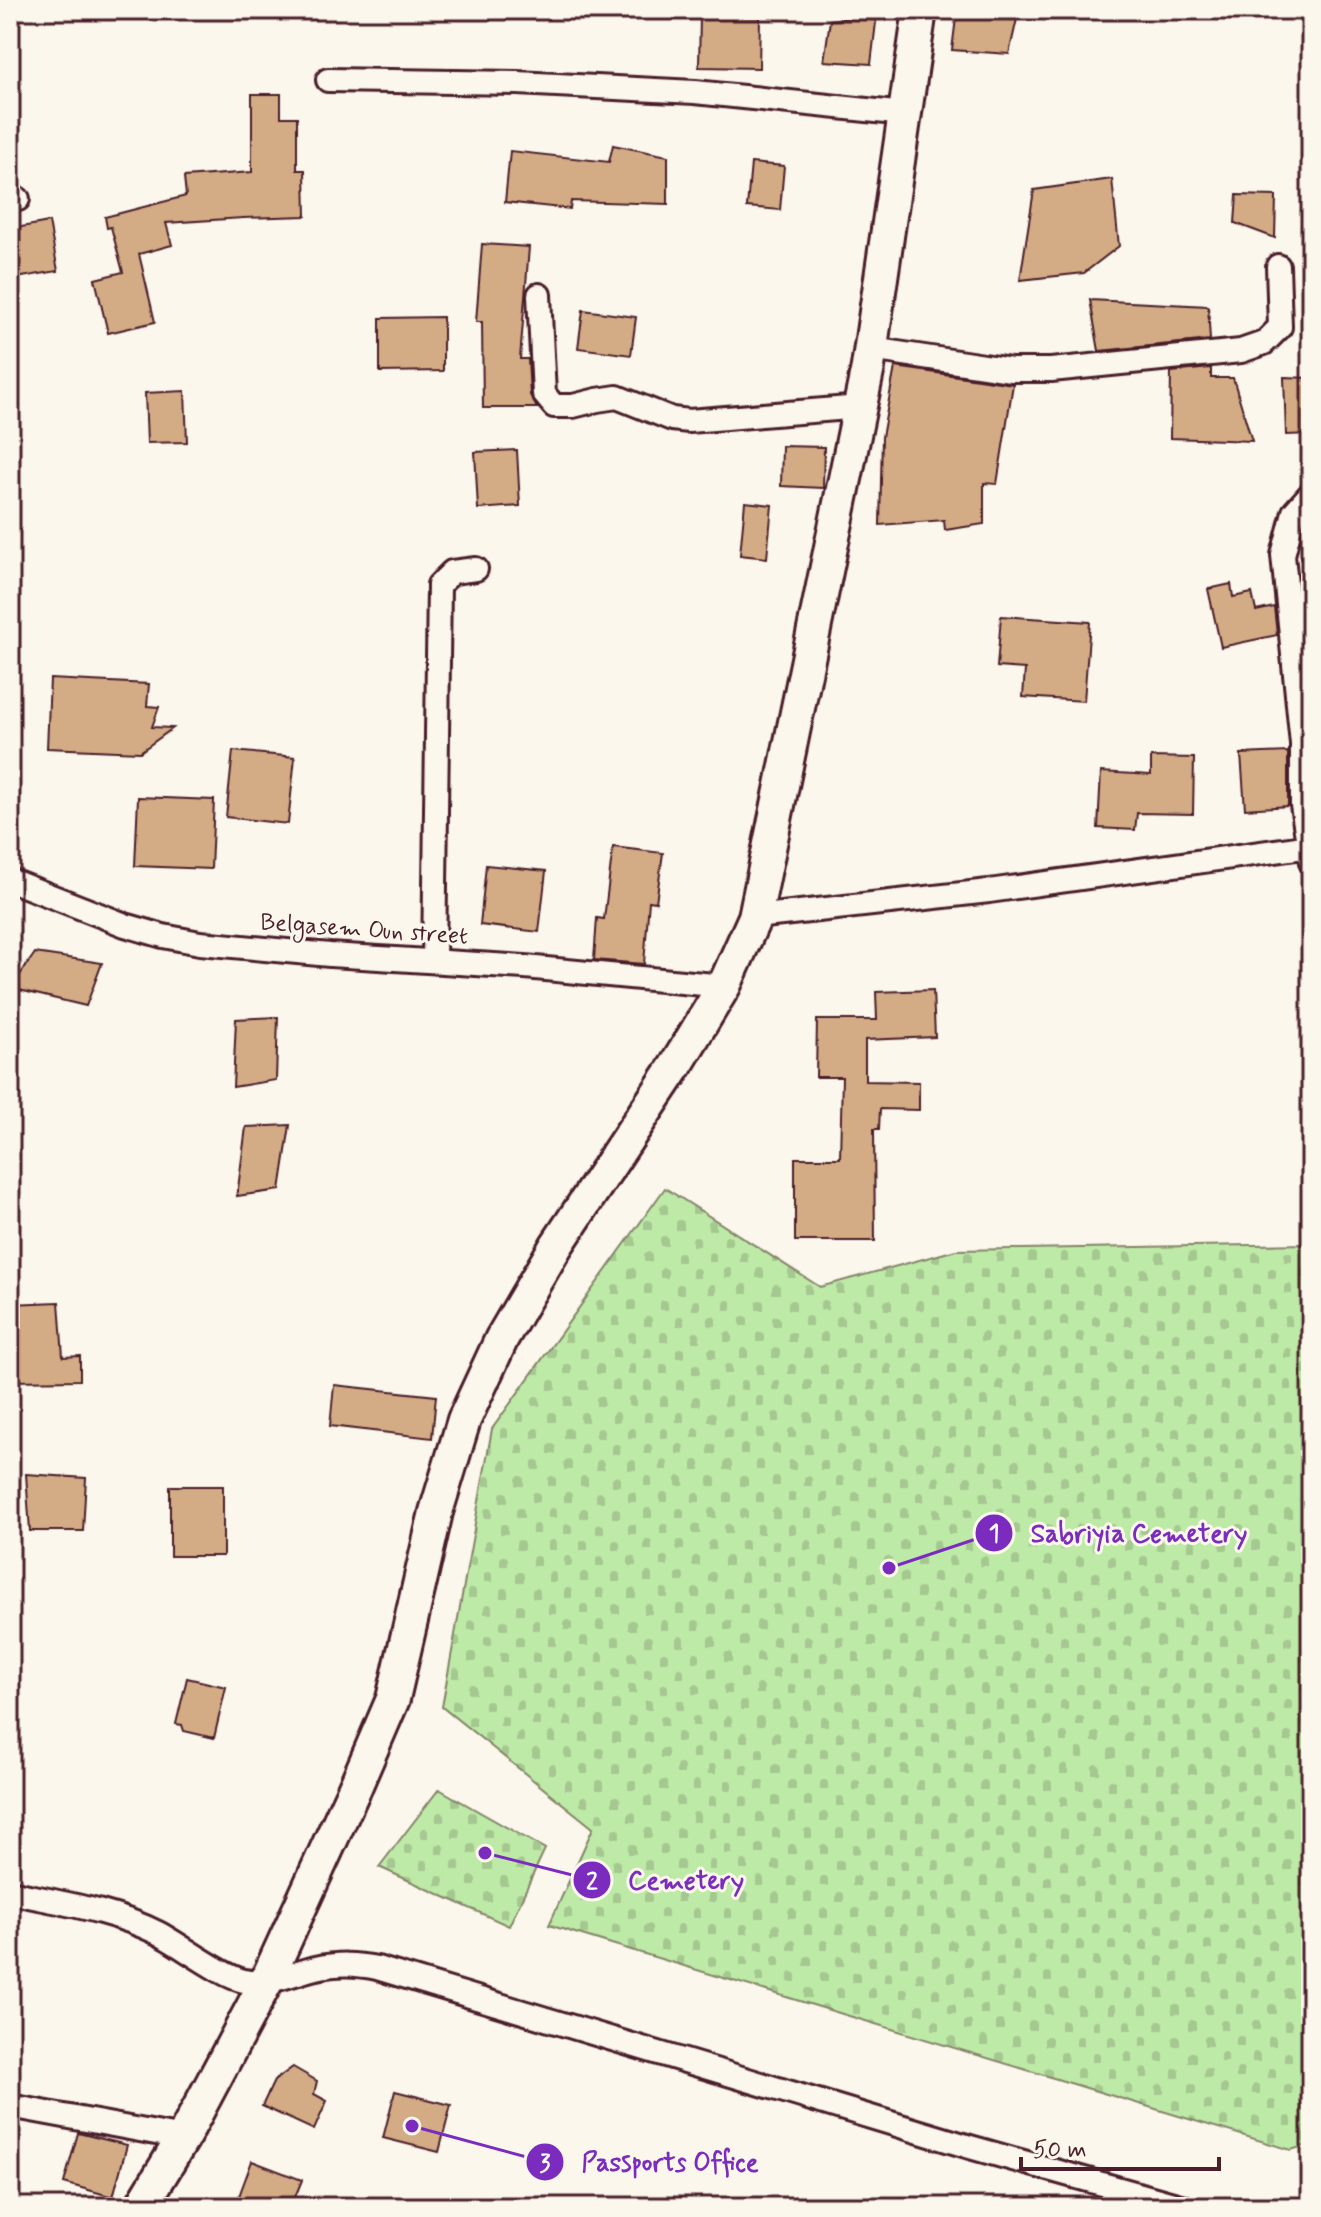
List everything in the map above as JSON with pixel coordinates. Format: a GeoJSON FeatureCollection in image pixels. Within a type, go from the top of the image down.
{"type":"FeatureCollection","features":[{"type":"Feature","properties":{"kind":"street"},"geometry":{"type":"LineString","coordinates":[[141,2207],[183,2138],[266,1982],[393,1699],[436,1512],[464,1420],[502,1338],[556,1246],[675,1067],[724,986],[755,917],[861,407],[920,10]]}},
{"type":"Feature","properties":{"kind":"street"},"geometry":{"type":"LineString","coordinates":[[328,80],[517,83],[695,92],[905,114]]}},
{"type":"Feature","properties":{"kind":"street"},"geometry":{"type":"LineString","coordinates":[[871,349],[1011,370],[1051,370],[1241,351],[1264,343],[1280,327],[1278,266]]}},
{"type":"Feature","properties":{"kind":"street"},"geometry":{"type":"LineString","coordinates":[[539,295],[544,394],[554,406],[573,406],[617,397],[672,419],[689,421],[861,407]]}},
{"type":"Feature","properties":{"kind":"street"},"geometry":{"type":"LineString","coordinates":[[755,917],[1310,852],[1302,805],[1302,744],[1283,555],[1294,512],[1311,493]]}},
{"type":"Feature","properties":{"kind":"street"},"geometry":{"type":"LineString","coordinates":[[434,961],[439,585],[452,572],[476,569]]}},
{"type":"Feature","properties":{"kind":"street","name":"Belgasem Oun street"},"geometry":{"type":"LineString","coordinates":[[10,880],[125,925],[200,943],[613,974],[724,986]]}},
{"type":"Feature","properties":{"kind":"street"},"geometry":{"type":"LineString","coordinates":[[10,1892],[119,1916],[157,1933],[244,1981],[266,1982],[346,1963],[377,1968],[970,2147],[1184,2207]]}},
{"type":"Feature","properties":{"kind":"street"},"geometry":{"type":"LineString","coordinates":[[10,2106],[183,2138]]}},
{"type":"Feature","properties":{"kind":"green space"},"geometry":{"type":"Polygon","coordinates":[[[665,1188],[820,1287],[956,1250],[1311,1244],[1311,2144],[1291,2150],[549,1925],[593,1828],[442,1707],[492,1429],[665,1188]]]}},
{"type":"Feature","properties":{"kind":"green space"},"geometry":{"type":"Polygon","coordinates":[[[439,1789],[545,1849],[509,1926],[379,1867],[439,1789]]]}},
{"type":"Feature","properties":{"kind":"building"},"geometry":{"type":"Polygon","coordinates":[[[957,10],[1019,10],[1009,54],[952,50],[957,10]]]}},
{"type":"Feature","properties":{"kind":"building"},"geometry":{"type":"Polygon","coordinates":[[[877,14],[871,64],[824,61],[830,20],[877,14]]]}},
{"type":"Feature","properties":{"kind":"building"},"geometry":{"type":"Polygon","coordinates":[[[700,16],[760,17],[759,68],[699,67],[700,16]]]}},
{"type":"Feature","properties":{"kind":"building"},"geometry":{"type":"Polygon","coordinates":[[[252,94],[281,94],[281,117],[297,117],[297,170],[305,170],[306,216],[166,223],[172,245],[139,254],[155,322],[108,333],[95,279],[123,272],[111,227],[107,228],[105,217],[186,196],[184,177],[252,172],[252,94]]]}},
{"type":"Feature","properties":{"kind":"building"},"geometry":{"type":"Polygon","coordinates":[[[613,145],[668,156],[668,204],[571,201],[570,209],[505,202],[510,151],[609,162],[613,145]]]}},
{"type":"Feature","properties":{"kind":"building"},"geometry":{"type":"Polygon","coordinates":[[[751,163],[784,166],[780,210],[747,207],[751,163]]]}},
{"type":"Feature","properties":{"kind":"building"},"geometry":{"type":"Polygon","coordinates":[[[1112,179],[1119,246],[1084,273],[1020,280],[1034,190],[1112,179]]]}},
{"type":"Feature","properties":{"kind":"building"},"geometry":{"type":"Polygon","coordinates":[[[1237,195],[1276,196],[1275,238],[1235,223],[1237,195]]]}},
{"type":"Feature","properties":{"kind":"building"},"geometry":{"type":"Polygon","coordinates":[[[49,222],[58,271],[10,279],[10,229],[49,222]]]}},
{"type":"Feature","properties":{"kind":"building"},"geometry":{"type":"Polygon","coordinates":[[[482,244],[529,247],[520,359],[528,359],[530,395],[537,408],[483,408],[482,322],[476,322],[482,244]]]}},
{"type":"Feature","properties":{"kind":"building"},"geometry":{"type":"Polygon","coordinates":[[[1090,300],[1208,306],[1210,340],[1099,351],[1090,300]]]}},
{"type":"Feature","properties":{"kind":"building"},"geometry":{"type":"Polygon","coordinates":[[[583,310],[636,317],[631,355],[578,348],[583,310]]]}},
{"type":"Feature","properties":{"kind":"building"},"geometry":{"type":"Polygon","coordinates":[[[443,317],[443,371],[380,372],[380,318],[443,317]]]}},
{"type":"Feature","properties":{"kind":"building"},"geometry":{"type":"Polygon","coordinates":[[[895,367],[1013,384],[997,484],[984,483],[984,524],[945,530],[944,520],[880,525],[882,437],[895,367]]]}},
{"type":"Feature","properties":{"kind":"building"},"geometry":{"type":"Polygon","coordinates":[[[1211,368],[1211,378],[1233,378],[1252,441],[1170,438],[1171,372],[1211,368]]]}},
{"type":"Feature","properties":{"kind":"building"},"geometry":{"type":"Polygon","coordinates":[[[1284,377],[1311,378],[1311,434],[1286,435],[1284,377]]]}},
{"type":"Feature","properties":{"kind":"building"},"geometry":{"type":"Polygon","coordinates":[[[185,391],[187,442],[147,443],[145,393],[185,391]]]}},
{"type":"Feature","properties":{"kind":"building"},"geometry":{"type":"Polygon","coordinates":[[[782,446],[824,447],[823,488],[781,486],[782,446]]]}},
{"type":"Feature","properties":{"kind":"building"},"geometry":{"type":"Polygon","coordinates":[[[517,450],[520,506],[478,509],[475,452],[517,450]]]}},
{"type":"Feature","properties":{"kind":"building"},"geometry":{"type":"Polygon","coordinates":[[[745,502],[772,505],[767,558],[740,555],[745,502]]]}},
{"type":"Feature","properties":{"kind":"building"},"geometry":{"type":"Polygon","coordinates":[[[1231,584],[1233,597],[1252,593],[1256,611],[1274,607],[1277,635],[1221,647],[1208,589],[1231,584]]]}},
{"type":"Feature","properties":{"kind":"building"},"geometry":{"type":"Polygon","coordinates":[[[1001,616],[1090,622],[1084,701],[1023,697],[1025,669],[997,667],[1001,616]]]}},
{"type":"Feature","properties":{"kind":"building"},"geometry":{"type":"Polygon","coordinates":[[[50,679],[149,684],[147,706],[159,707],[152,727],[173,728],[140,752],[47,748],[50,679]]]}},
{"type":"Feature","properties":{"kind":"building"},"geometry":{"type":"Polygon","coordinates":[[[233,751],[295,757],[288,824],[226,817],[233,751]]]}},
{"type":"Feature","properties":{"kind":"building"},"geometry":{"type":"Polygon","coordinates":[[[1288,752],[1288,806],[1245,809],[1241,754],[1288,752]]]}},
{"type":"Feature","properties":{"kind":"building"},"geometry":{"type":"Polygon","coordinates":[[[1151,757],[1194,758],[1193,814],[1137,813],[1135,830],[1098,828],[1101,772],[1151,775],[1151,757]]]}},
{"type":"Feature","properties":{"kind":"building"},"geometry":{"type":"Polygon","coordinates":[[[138,797],[214,800],[211,869],[135,866],[138,797]]]}},
{"type":"Feature","properties":{"kind":"building"},"geometry":{"type":"Polygon","coordinates":[[[613,847],[663,853],[656,902],[649,901],[644,964],[594,960],[597,918],[604,919],[613,847]]]}},
{"type":"Feature","properties":{"kind":"building"},"geometry":{"type":"Polygon","coordinates":[[[486,865],[546,871],[539,932],[480,925],[486,865]]]}},
{"type":"Feature","properties":{"kind":"building"},"geometry":{"type":"Polygon","coordinates":[[[35,953],[102,963],[86,1006],[11,988],[35,953]]]}},
{"type":"Feature","properties":{"kind":"building"},"geometry":{"type":"Polygon","coordinates":[[[933,990],[935,1037],[865,1040],[865,1081],[919,1082],[919,1110],[880,1109],[879,1129],[874,1129],[875,1241],[795,1241],[795,1158],[840,1158],[842,1077],[816,1077],[817,1020],[877,1020],[876,992],[933,990]]]}},
{"type":"Feature","properties":{"kind":"building"},"geometry":{"type":"Polygon","coordinates":[[[278,1017],[276,1080],[233,1087],[236,1019],[278,1017]]]}},
{"type":"Feature","properties":{"kind":"building"},"geometry":{"type":"Polygon","coordinates":[[[290,1125],[280,1190],[237,1196],[246,1127],[290,1125]]]}},
{"type":"Feature","properties":{"kind":"building"},"geometry":{"type":"Polygon","coordinates":[[[59,1302],[63,1357],[80,1356],[80,1380],[10,1381],[10,1304],[59,1302]]]}},
{"type":"Feature","properties":{"kind":"building"},"geometry":{"type":"Polygon","coordinates":[[[334,1385],[436,1396],[432,1438],[330,1426],[334,1385]]]}},
{"type":"Feature","properties":{"kind":"building"},"geometry":{"type":"Polygon","coordinates":[[[26,1474],[86,1478],[83,1531],[30,1531],[26,1474]]]}},
{"type":"Feature","properties":{"kind":"building"},"geometry":{"type":"Polygon","coordinates":[[[170,1486],[223,1486],[223,1556],[170,1556],[170,1486]]]}},
{"type":"Feature","properties":{"kind":"building"},"geometry":{"type":"Polygon","coordinates":[[[187,1678],[226,1687],[214,1738],[184,1731],[182,1725],[176,1724],[187,1678]]]}},
{"type":"Feature","properties":{"kind":"building"},"geometry":{"type":"Polygon","coordinates":[[[293,2067],[317,2081],[314,2094],[327,2101],[314,2130],[262,2106],[274,2081],[293,2067]]]}},
{"type":"Feature","properties":{"kind":"building"},"geometry":{"type":"Polygon","coordinates":[[[395,2091],[451,2105],[439,2152],[383,2138],[395,2091]]]}},
{"type":"Feature","properties":{"kind":"building"},"geometry":{"type":"Polygon","coordinates":[[[78,2133],[127,2145],[113,2197],[64,2183],[78,2133]]]}},
{"type":"Feature","properties":{"kind":"building"},"geometry":{"type":"Polygon","coordinates":[[[252,2161],[302,2180],[291,2207],[235,2207],[252,2161]]]}},
{"type":"Feature","properties":{"kind":"place","name":"Sabriyia Cemetery"},"geometry":{"type":"Point","coordinates":[889,1568]}},
{"type":"Feature","properties":{"kind":"place","name":"Cemetery"},"geometry":{"type":"Point","coordinates":[485,1853]}},
{"type":"Feature","properties":{"kind":"place","name":"Passports Office"},"geometry":{"type":"Point","coordinates":[412,2126]}}]}
